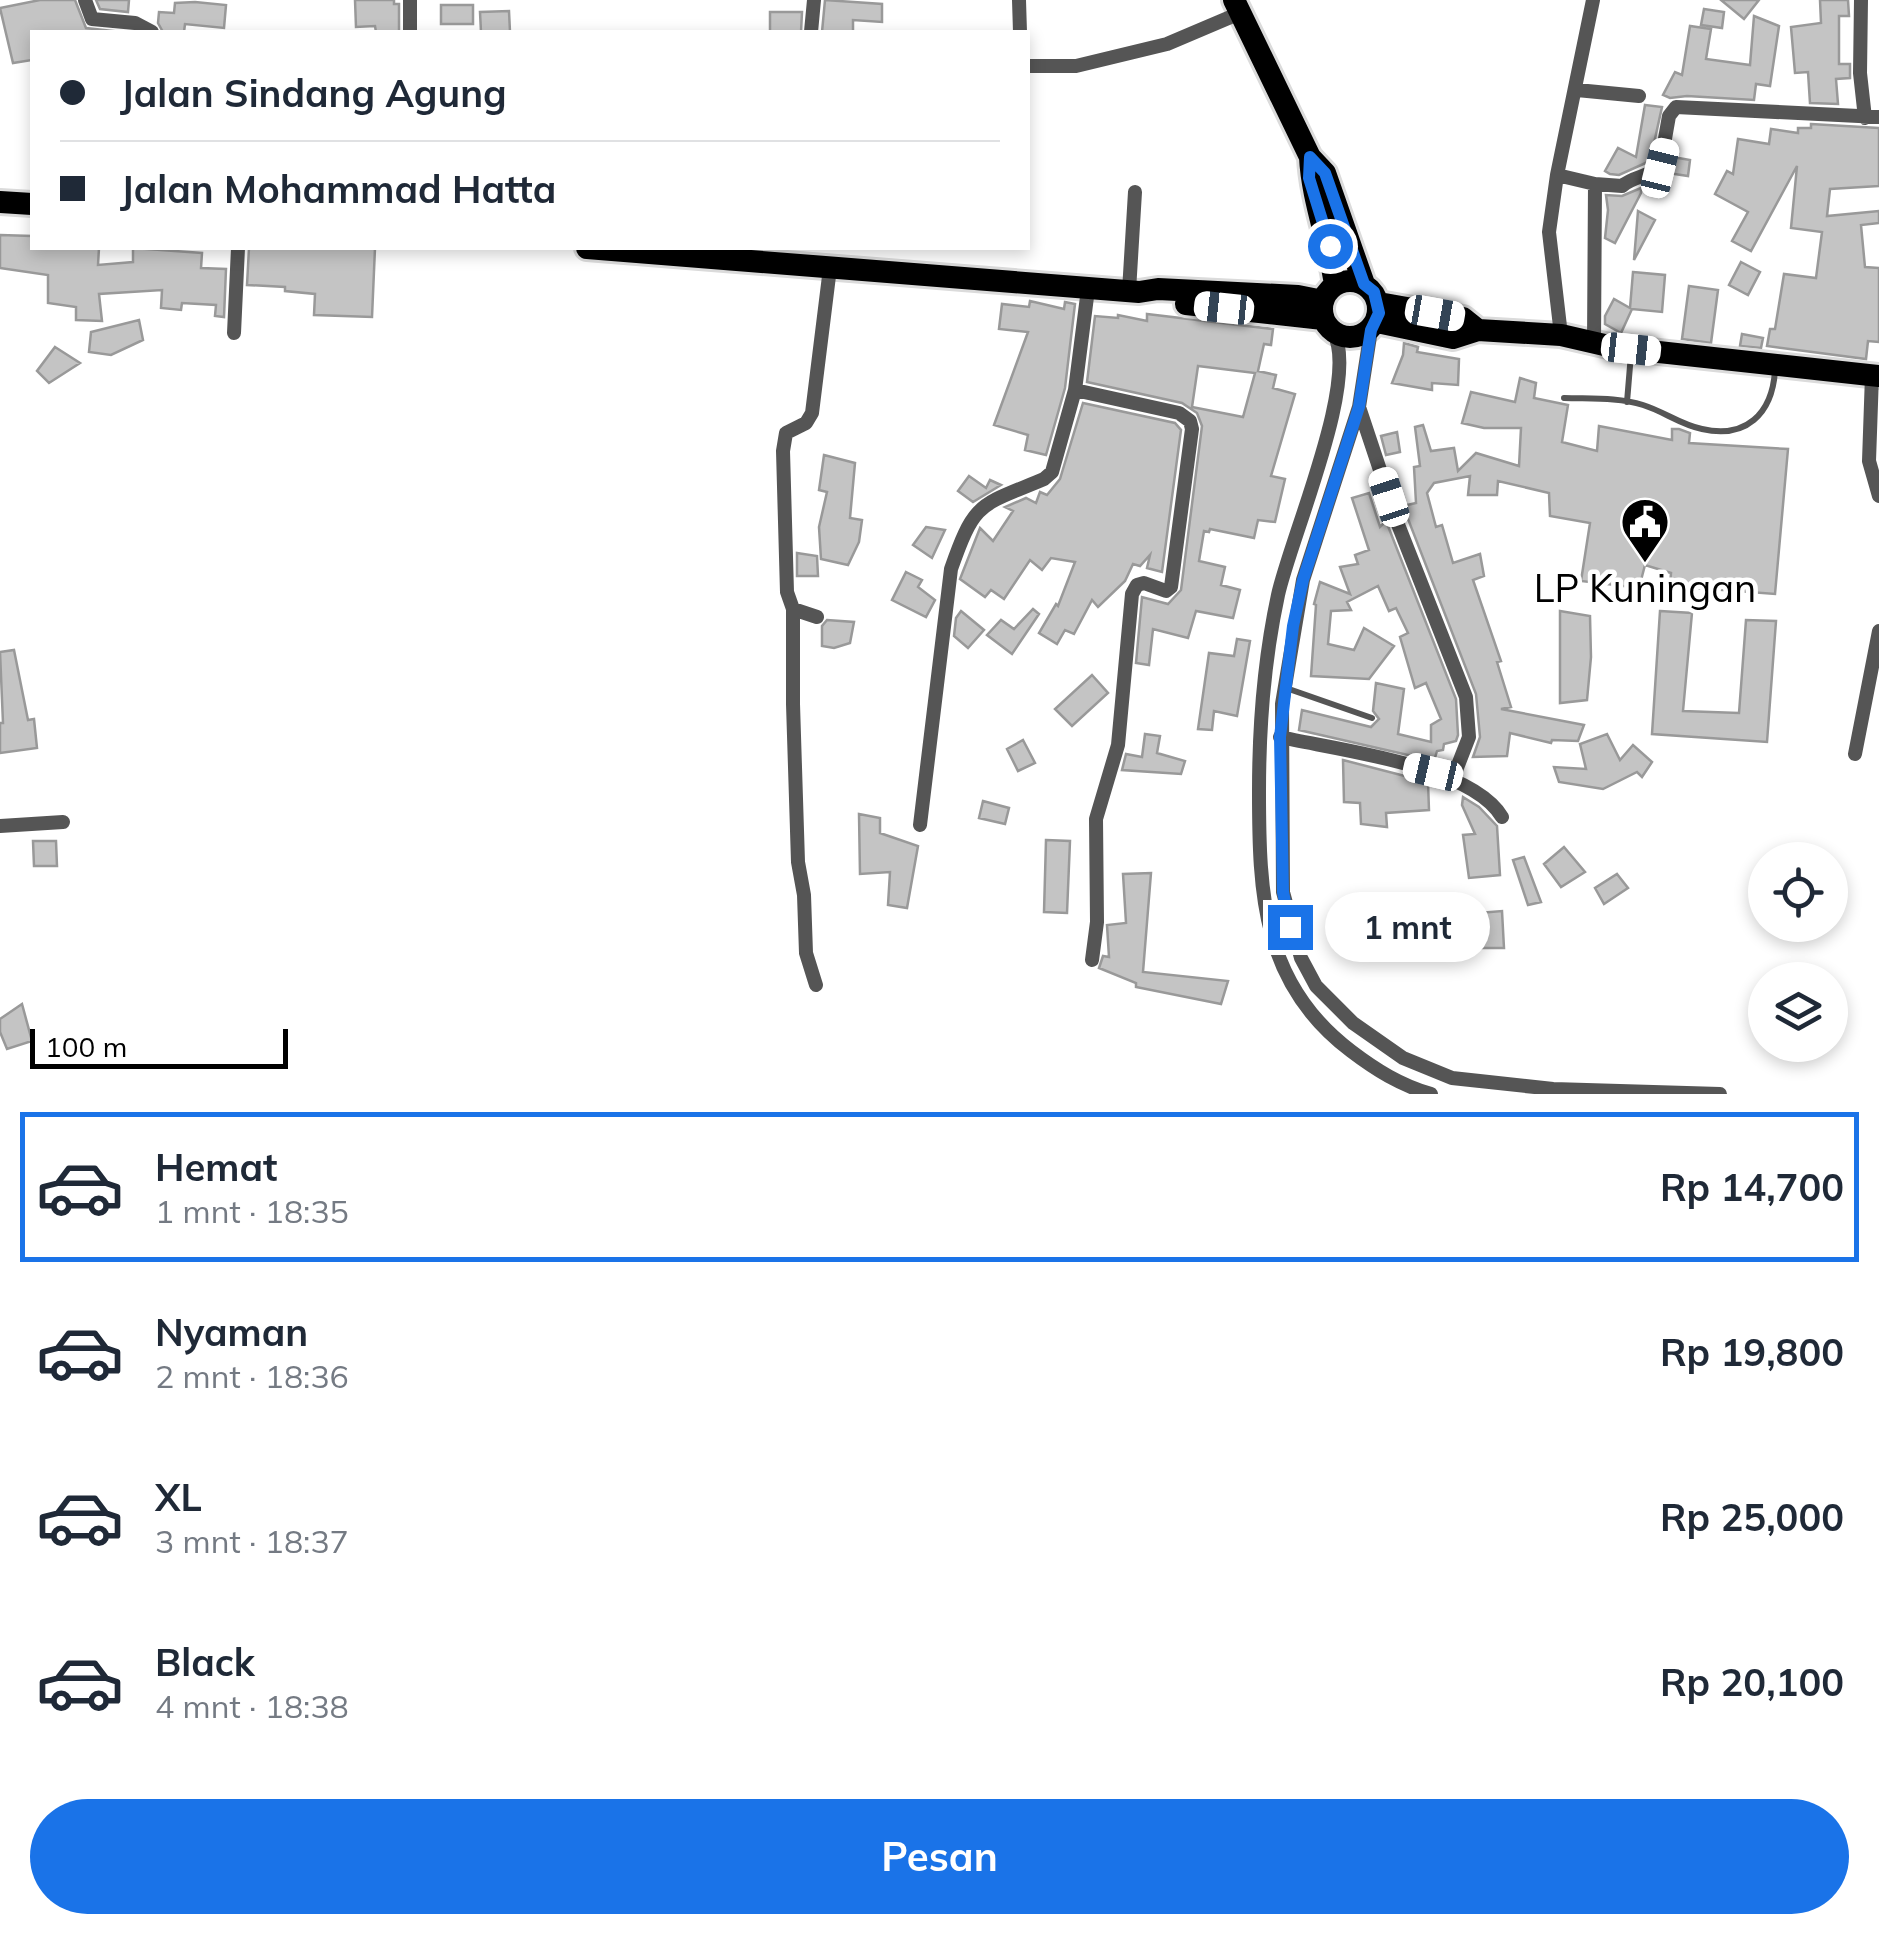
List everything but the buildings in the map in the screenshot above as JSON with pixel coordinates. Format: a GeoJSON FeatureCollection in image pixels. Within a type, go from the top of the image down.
{"type":"FeatureCollection","features":[{"type":"Feature","properties":{"kind":"main road"},"geometry":{"type":"LineString","coordinates":[[1237,7],[1310,157],[1325,173],[1364,284]]}},
{"type":"Feature","properties":{"kind":"main road"},"geometry":{"type":"LineString","coordinates":[[1310,157],[1309,178],[1330,246],[1328,309]]}},
{"type":"Feature","properties":{"kind":"main road"},"geometry":{"type":"LineString","coordinates":[[0,202],[30,204]]}},
{"type":"Feature","properties":{"kind":"main road"},"geometry":{"type":"LineString","coordinates":[[640,250],[796,256],[830,268],[1134,292],[1158,289],[1298,296],[1328,309],[1352,337],[1375,319]]}},
{"type":"Feature","properties":{"kind":"main road"},"geometry":{"type":"LineString","coordinates":[[1328,309],[1349,280],[1374,292],[1375,319]]}},
{"type":"Feature","properties":{"kind":"main road"},"geometry":{"type":"LineString","coordinates":[[1375,319],[1452,338],[1478,330],[1561,335],[1631,349],[1876,376]]}},
{"type":"Feature","properties":{"kind":"street"},"geometry":{"type":"LineString","coordinates":[[86,0],[92,18],[135,23],[148,30]]}},
{"type":"Feature","properties":{"kind":"street"},"geometry":{"type":"LineString","coordinates":[[410,0],[410,30]]}},
{"type":"Feature","properties":{"kind":"street"},"geometry":{"type":"LineString","coordinates":[[812,30],[814,0]]}},
{"type":"Feature","properties":{"kind":"street"},"geometry":{"type":"LineString","coordinates":[[1019,0],[1020,30]]}},
{"type":"Feature","properties":{"kind":"street"},"geometry":{"type":"LineString","coordinates":[[1561,335],[1550,232],[1557,174],[1594,0]]}},
{"type":"Feature","properties":{"kind":"street"},"geometry":{"type":"LineString","coordinates":[[1557,174],[1622,186],[1628,181],[1648,178],[1660,168],[1669,116],[1676,107],[1872,118],[1860,73],[1861,0]]}},
{"type":"Feature","properties":{"kind":"street"},"geometry":{"type":"LineString","coordinates":[[1030,66],[1076,66],[1167,44],[1237,7]]}},
{"type":"Feature","properties":{"kind":"street"},"geometry":{"type":"LineString","coordinates":[[1577,90],[1639,96]]}},
{"type":"Feature","properties":{"kind":"street"},"geometry":{"type":"LineString","coordinates":[[1594,343],[1595,184]]}},
{"type":"Feature","properties":{"kind":"street"},"geometry":{"type":"LineString","coordinates":[[1134,292],[1135,192]]}},
{"type":"Feature","properties":{"kind":"street"},"geometry":{"type":"LineString","coordinates":[[234,333],[238,250]]}},
{"type":"Feature","properties":{"kind":"street"},"geometry":{"type":"LineString","coordinates":[[816,984],[806,954],[804,896],[798,862],[794,609],[787,592],[784,439],[786,433],[806,423],[812,413],[830,268]]}},
{"type":"Feature","properties":{"kind":"street"},"geometry":{"type":"LineString","coordinates":[[920,825],[952,569],[962,540],[981,508],[1052,472],[1075,390],[1088,288]]}},
{"type":"Feature","properties":{"kind":"street"},"geometry":{"type":"LineString","coordinates":[[1328,309],[1339,342],[1340,384],[1278,594],[1259,720],[1266,918],[1286,978],[1302,1003],[1334,1038],[1370,1067],[1431,1094]]}},
{"type":"Feature","properties":{"kind":"street"},"geometry":{"type":"LineString","coordinates":[[1375,319],[1359,407],[1303,580],[1293,626],[1280,737],[1283,892],[1290,927],[1316,986],[1345,1017],[1403,1058],[1452,1078],[1570,1090],[1720,1094]]}},
{"type":"Feature","properties":{"kind":"street"},"geometry":{"type":"LineString","coordinates":[[1876,376],[1869,461],[1879,496]]}},
{"type":"Feature","properties":{"kind":"street"},"geometry":{"type":"LineString","coordinates":[[1075,390],[1179,413],[1190,421],[1192,429],[1171,587],[1166,591],[1144,583],[1137,585],[1132,594],[1118,744],[1096,819],[1097,922],[1092,960]]}},
{"type":"Feature","properties":{"kind":"street"},"geometry":{"type":"LineString","coordinates":[[1359,407],[1399,527],[1466,697],[1469,737],[1453,778]]}},
{"type":"Feature","properties":{"kind":"street"},"geometry":{"type":"LineString","coordinates":[[794,609],[817,617]]}},
{"type":"Feature","properties":{"kind":"street"},"geometry":{"type":"LineString","coordinates":[[1855,754],[1879,632]]}},
{"type":"Feature","properties":{"kind":"street"},"geometry":{"type":"LineString","coordinates":[[1264,682],[1285,688]]}},
{"type":"Feature","properties":{"kind":"street"},"geometry":{"type":"LineString","coordinates":[[1280,737],[1453,778],[1490,800],[1502,817]]}},
{"type":"Feature","properties":{"kind":"street"},"geometry":{"type":"LineString","coordinates":[[0,826],[62,822]]}},
{"type":"Feature","properties":{"kind":"lane"},"geometry":{"type":"LineString","coordinates":[[1627,402],[1631,349]]}},
{"type":"Feature","properties":{"kind":"lane"},"geometry":{"type":"LineString","coordinates":[[1564,398],[1643,405],[1702,430],[1732,431],[1749,426],[1764,410],[1774,386],[1776,364]]}},
{"type":"Feature","properties":{"kind":"lane"},"geometry":{"type":"LineString","coordinates":[[1285,688],[1372,718]]}},
{"type":"Feature","properties":{"kind":"place","name":"LP Kuningan"},"geometry":{"type":"Point","coordinates":[1645,564]}},
{"type":"Feature","properties":{"kind":"route"},"geometry":{"type":"LineString","coordinates":[[1290,927],[1283,892],[1280,737],[1293,626],[1303,580],[1359,407],[1371,330],[1379,313],[1374,292],[1364,284],[1325,173],[1310,157],[1309,178],[1330,246]]}}]}
